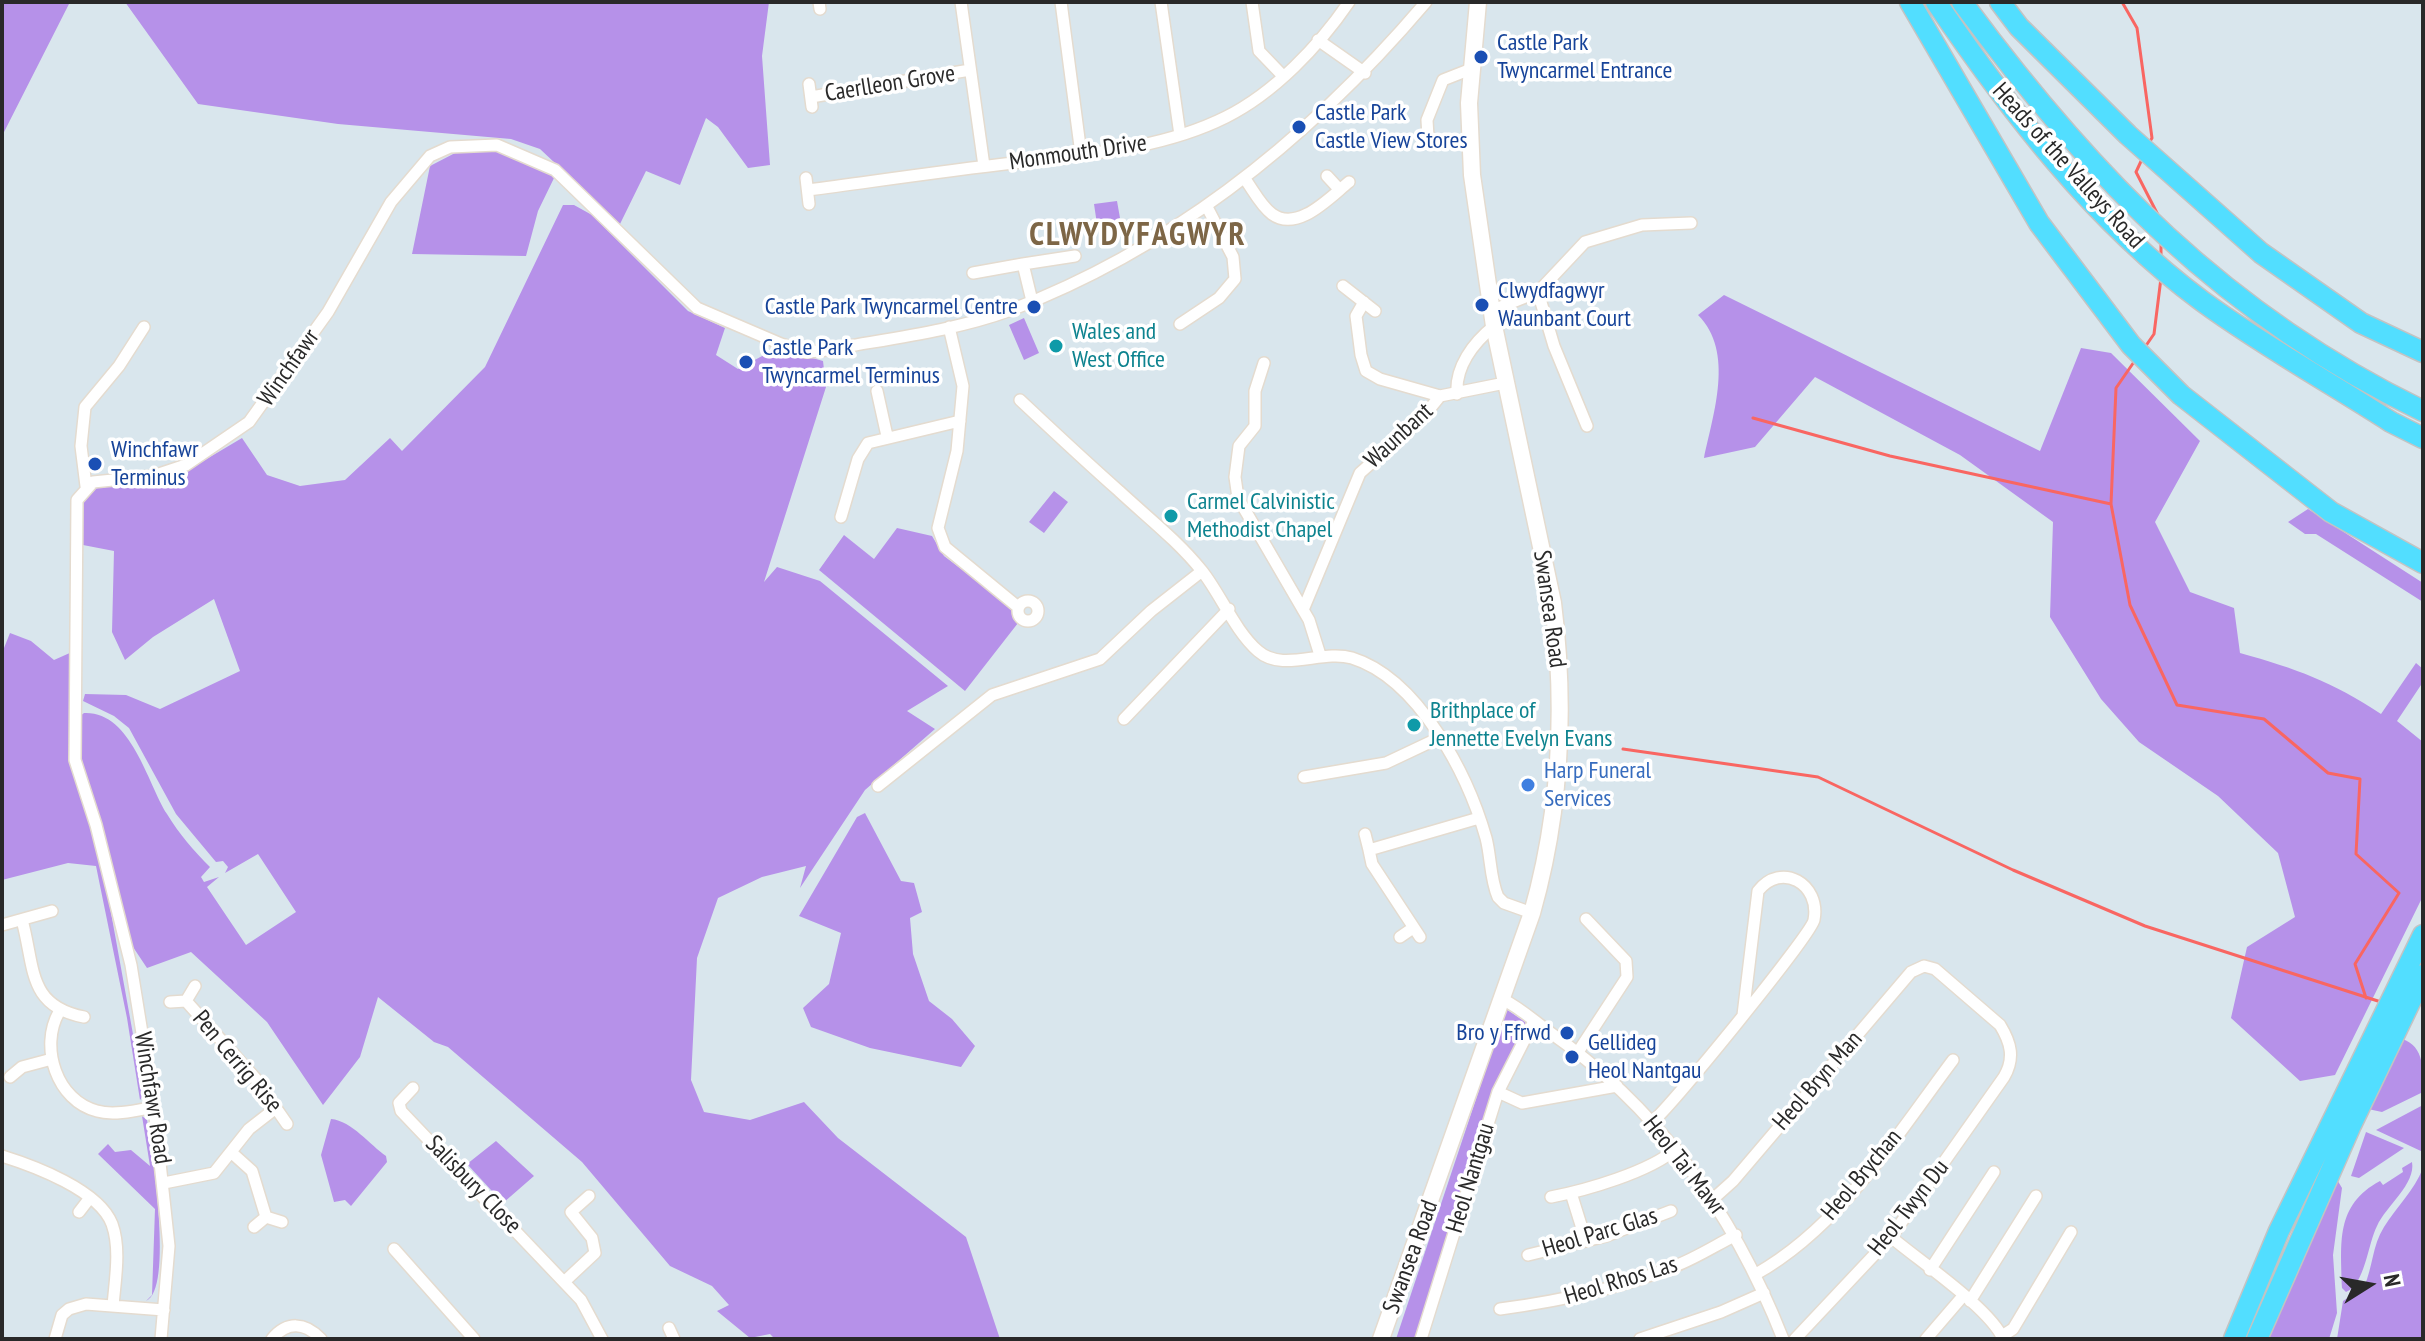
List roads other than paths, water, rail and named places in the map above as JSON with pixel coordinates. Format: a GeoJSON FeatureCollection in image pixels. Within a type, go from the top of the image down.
{"type":"FeatureCollection","features":[{"type":"Feature","properties":{"kind":"highway"},"geometry":{"type":"LineString","coordinates":[[1910,2],[2039,223],[2111,321],[2181,395],[2331,512],[2423,563]]}},
{"type":"Feature","properties":{"kind":"highway","name":"Heads of the Valleys Road"},"geometry":{"type":"LineString","coordinates":[[1936,2],[2005,99],[2049,153],[2116,225],[2202,301],[2391,422],[2423,438]]}},
{"type":"Feature","properties":{"kind":"highway","name":"Heads of the Valleys Road"},"geometry":{"type":"LineString","coordinates":[[1962,2],[2068,138],[2119,193],[2206,273],[2300,339],[2423,411]]}},
{"type":"Feature","properties":{"kind":"highway"},"geometry":{"type":"LineString","coordinates":[[2000,2],[2019,27],[2128,135],[2228,225],[2349,315],[2423,352]]}},
{"type":"Feature","properties":{"kind":"highway"},"geometry":{"type":"LineString","coordinates":[[2257,1339],[2343,1121],[2423,935]]}},
{"type":"Feature","properties":{"kind":"highway"},"geometry":{"type":"LineString","coordinates":[[2234,1339],[2279,1231],[2423,975]]}},
{"type":"Feature","properties":{"kind":"street"},"geometry":{"type":"LineString","coordinates":[[961,2],[984,166]]}},
{"type":"Feature","properties":{"kind":"street"},"geometry":{"type":"LineString","coordinates":[[1061,2],[1081,154]]}},
{"type":"Feature","properties":{"kind":"street"},"geometry":{"type":"LineString","coordinates":[[1161,2],[1180,135]]}},
{"type":"Feature","properties":{"kind":"street"},"geometry":{"type":"LineString","coordinates":[[1252,2],[1259,51],[1283,76]]}},
{"type":"Feature","properties":{"kind":"street","name":"Monmouth Drive"},"geometry":{"type":"LineString","coordinates":[[809,204],[807,184],[1081,154],[1180,135],[1226,117],[1283,76],[1349,2]]}},
{"type":"Feature","properties":{"kind":"street","name":"Winchfawr"},"geometry":{"type":"LineString","coordinates":[[86,486],[101,480],[169,472],[204,455],[249,422],[328,312],[391,202],[430,156],[450,147],[497,145],[555,170],[689,302],[736,326],[806,352],[949,327],[1032,301],[1133,252],[1207,207],[1245,179],[1365,73],[1426,2]]}},
{"type":"Feature","properties":{"kind":"street","name":"Swansea Road"},"geometry":{"type":"LineString","coordinates":[[1381,1339],[1532,913],[1547,858],[1556,794],[1558,646],[1553,603],[1505,383],[1472,175],[1471,69],[1478,2]]}},
{"type":"Feature","properties":{"kind":"street"},"geometry":{"type":"LineString","coordinates":[[1318,40],[1365,73]]}},
{"type":"Feature","properties":{"kind":"street"},"geometry":{"type":"LineString","coordinates":[[1428,137],[1427,120],[1443,80],[1471,69]]}},
{"type":"Feature","properties":{"kind":"street","name":"Caerlleon Grove"},"geometry":{"type":"LineString","coordinates":[[811,96],[970,70]]}},
{"type":"Feature","properties":{"kind":"street"},"geometry":{"type":"LineString","coordinates":[[1245,179],[1270,213],[1279,218],[1304,216],[1344,186],[1327,176]]}},
{"type":"Feature","properties":{"kind":"street"},"geometry":{"type":"LineString","coordinates":[[1180,324],[1219,298],[1235,279],[1233,257],[1207,207]]}},
{"type":"Feature","properties":{"kind":"street"},"geometry":{"type":"LineString","coordinates":[[1457,394],[1456,377],[1493,318],[1538,292],[1585,242],[1642,225],[1691,223]]}},
{"type":"Feature","properties":{"kind":"street"},"geometry":{"type":"LineString","coordinates":[[973,273],[1075,256]]}},
{"type":"Feature","properties":{"kind":"street"},"geometry":{"type":"LineString","coordinates":[[1023,264],[1032,301]]}},
{"type":"Feature","properties":{"kind":"street"},"geometry":{"type":"LineString","coordinates":[[1343,286],[1375,311]]}},
{"type":"Feature","properties":{"kind":"street"},"geometry":{"type":"LineString","coordinates":[[1538,292],[1554,346],[1587,426]]}},
{"type":"Feature","properties":{"kind":"street"},"geometry":{"type":"LineString","coordinates":[[1364,302],[1356,316],[1366,371],[1380,379],[1440,396],[1505,383]]}},
{"type":"Feature","properties":{"kind":"street"},"geometry":{"type":"LineString","coordinates":[[86,486],[81,446],[85,407],[119,366],[144,327]]}},
{"type":"Feature","properties":{"kind":"street"},"geometry":{"type":"LineString","coordinates":[[949,327],[963,386],[960,421],[938,528],[945,547],[1018,607]]}},
{"type":"Feature","properties":{"kind":"street"},"geometry":{"type":"LineString","coordinates":[[1264,363],[1255,391],[1255,426],[1239,446],[1235,477],[1238,498],[1303,610],[1318,640],[1320,655]]}},
{"type":"Feature","properties":{"kind":"street"},"geometry":{"type":"LineString","coordinates":[[877,391],[887,436]]}},
{"type":"Feature","properties":{"kind":"street","name":"Waunbant"},"geometry":{"type":"LineString","coordinates":[[1303,610],[1342,507],[1360,473],[1423,417],[1440,396]]}},
{"type":"Feature","properties":{"kind":"street"},"geometry":{"type":"LineString","coordinates":[[1020,400],[1172,539],[1202,571],[1256,649],[1268,658],[1277,660],[1337,655],[1373,667],[1401,692],[1441,737],[1466,779],[1498,897],[1511,906],[1532,913]]}},
{"type":"Feature","properties":{"kind":"street"},"geometry":{"type":"LineString","coordinates":[[841,517],[858,459],[868,443],[960,421]]}},
{"type":"Feature","properties":{"kind":"street","name":"Winchfawr Road"},"geometry":{"type":"LineString","coordinates":[[86,486],[77,500],[76,518],[79,562],[75,760],[105,860],[131,965],[154,1107],[169,1246],[161,1339]]}},
{"type":"Feature","properties":{"kind":"street"},"geometry":{"type":"LineString","coordinates":[[878,786],[992,695],[1100,659],[1151,611],[1202,571]]}},
{"type":"Feature","properties":{"kind":"street"},"geometry":{"type":"LineString","coordinates":[[1124,719],[1229,609]]}},
{"type":"Feature","properties":{"kind":"street"},"geometry":{"type":"LineString","coordinates":[[1304,777],[1386,763],[1441,737]]}},
{"type":"Feature","properties":{"kind":"street"},"geometry":{"type":"LineString","coordinates":[[1369,850],[1479,818]]}},
{"type":"Feature","properties":{"kind":"street"},"geometry":{"type":"LineString","coordinates":[[1365,834],[1372,864],[1417,932],[1400,937]]}},
{"type":"Feature","properties":{"kind":"street"},"geometry":{"type":"LineString","coordinates":[[1652,1122],[1743,1015],[1811,928],[1815,918],[1811,893],[1803,883],[1786,875],[1772,877],[1758,891],[1743,1015]]}},
{"type":"Feature","properties":{"kind":"street"},"geometry":{"type":"LineString","coordinates":[[2,925],[52,911]]}},
{"type":"Feature","properties":{"kind":"street"},"geometry":{"type":"LineString","coordinates":[[1578,1052],[1627,977],[1626,961],[1586,919]]}},
{"type":"Feature","properties":{"kind":"street"},"geometry":{"type":"LineString","coordinates":[[22,920],[41,992],[59,1012],[84,1017]]}},
{"type":"Feature","properties":{"kind":"street","name":"Heol Bryn Man"},"geometry":{"type":"LineString","coordinates":[[1713,1199],[1733,1181],[1911,972],[1924,966],[1935,969],[2000,1025],[2012,1052],[2010,1066]]}},
{"type":"Feature","properties":{"kind":"street","name":"Pen Cerrig Rise"},"geometry":{"type":"LineString","coordinates":[[186,1001],[195,986]]}},
{"type":"Feature","properties":{"kind":"street","name":"Heol Tai Mawr"},"geometry":{"type":"LineString","coordinates":[[1502,999],[1578,1052],[1617,1086],[1676,1149],[1736,1235],[1783,1339]]}},
{"type":"Feature","properties":{"kind":"street","name":"Pen Cerrig Rise"},"geometry":{"type":"LineString","coordinates":[[170,1002],[186,1001]]}},
{"type":"Feature","properties":{"kind":"street","name":"Pen Cerrig Rise"},"geometry":{"type":"LineString","coordinates":[[186,1001],[235,1054],[287,1124]]}},
{"type":"Feature","properties":{"kind":"street"},"geometry":{"type":"LineString","coordinates":[[59,1012],[52,1031],[52,1059],[67,1093],[87,1108],[105,1113],[154,1107]]}},
{"type":"Feature","properties":{"kind":"street","name":"Heol Nantgau"},"geometry":{"type":"LineString","coordinates":[[1421,1339],[1498,1092],[1534,1021]]}},
{"type":"Feature","properties":{"kind":"street"},"geometry":{"type":"LineString","coordinates":[[14,1054],[22,1067]]}},
{"type":"Feature","properties":{"kind":"street"},"geometry":{"type":"LineString","coordinates":[[10,1077],[22,1067],[52,1059]]}},
{"type":"Feature","properties":{"kind":"street","name":"Heol Brychan"},"geometry":{"type":"LineString","coordinates":[[1756,1274],[1804,1239],[1852,1193],[1953,1060]]}},
{"type":"Feature","properties":{"kind":"street","name":"Heol Twyn Du"},"geometry":{"type":"LineString","coordinates":[[1795,1339],[1891,1237],[2010,1066]]}},
{"type":"Feature","properties":{"kind":"street"},"geometry":{"type":"LineString","coordinates":[[1498,1092],[1522,1103],[1617,1086]]}},
{"type":"Feature","properties":{"kind":"street","name":"Salisbury Close"},"geometry":{"type":"LineString","coordinates":[[413,1088],[399,1103],[401,1111],[564,1282],[588,1310],[602,1339]]}},
{"type":"Feature","properties":{"kind":"street"},"geometry":{"type":"LineString","coordinates":[[164,1183],[207,1176],[232,1153],[249,1129],[276,1108]]}},
{"type":"Feature","properties":{"kind":"street"},"geometry":{"type":"LineString","coordinates":[[1551,1197],[1571,1193],[1666,1158],[1676,1149]]}},
{"type":"Feature","properties":{"kind":"street"},"geometry":{"type":"LineString","coordinates":[[232,1153],[252,1171],[266,1217]]}},
{"type":"Feature","properties":{"kind":"street"},"geometry":{"type":"LineString","coordinates":[[2,1156],[45,1173],[89,1199],[107,1215],[112,1225],[116,1259],[113,1306]]}},
{"type":"Feature","properties":{"kind":"street"},"geometry":{"type":"LineString","coordinates":[[1930,1270],[1994,1172]]}},
{"type":"Feature","properties":{"kind":"street"},"geometry":{"type":"LineString","coordinates":[[1571,1193],[1586,1241]]}},
{"type":"Feature","properties":{"kind":"street"},"geometry":{"type":"LineString","coordinates":[[564,1282],[595,1253],[592,1238],[571,1212],[589,1196]]}},
{"type":"Feature","properties":{"kind":"street"},"geometry":{"type":"LineString","coordinates":[[1926,1339],[1966,1298],[2036,1196]]}},
{"type":"Feature","properties":{"kind":"street"},"geometry":{"type":"LineString","coordinates":[[79,1212],[89,1199]]}},
{"type":"Feature","properties":{"kind":"street","name":"Heol Parc Glas"},"geometry":{"type":"LineString","coordinates":[[1528,1255],[1586,1241],[1671,1211]]}},
{"type":"Feature","properties":{"kind":"street"},"geometry":{"type":"LineString","coordinates":[[266,1217],[282,1222]]}},
{"type":"Feature","properties":{"kind":"street"},"geometry":{"type":"LineString","coordinates":[[254,1227],[266,1217]]}},
{"type":"Feature","properties":{"kind":"street"},"geometry":{"type":"LineString","coordinates":[[1891,1237],[1966,1298],[2002,1337],[2013,1329],[2071,1232]]}},
{"type":"Feature","properties":{"kind":"street","name":"Heol Rhos Las"},"geometry":{"type":"LineString","coordinates":[[1500,1309],[1559,1301],[1615,1287],[1677,1266],[1736,1235]]}},
{"type":"Feature","properties":{"kind":"street"},"geometry":{"type":"LineString","coordinates":[[394,1249],[474,1339]]}},
{"type":"Feature","properties":{"kind":"street"},"geometry":{"type":"LineString","coordinates":[[1640,1339],[1721,1312],[1764,1293]]}},
{"type":"Feature","properties":{"kind":"street"},"geometry":{"type":"LineString","coordinates":[[55,1339],[58,1324],[69,1309],[86,1304],[164,1310]]}},
{"type":"Feature","properties":{"kind":"street"},"geometry":{"type":"LineString","coordinates":[[272,1339],[280,1330],[299,1325],[308,1327],[321,1339]]}},
{"type":"Feature","properties":{"kind":"waterway"},"geometry":{"type":"LineString","coordinates":[[2122,2],[2137,28],[2152,138],[2149,143]]}},
{"type":"Feature","properties":{"kind":"waterway"},"geometry":{"type":"LineString","coordinates":[[2143,157],[2136,172],[2158,215]]}},
{"type":"Feature","properties":{"kind":"waterway"},"geometry":{"type":"LineString","coordinates":[[2161,242],[2161,258]]}},
{"type":"Feature","properties":{"kind":"waterway"},"geometry":{"type":"LineString","coordinates":[[2145,347],[2154,334],[2161,278]]}},
{"type":"Feature","properties":{"kind":"waterway"},"geometry":{"type":"LineString","coordinates":[[2136,359],[2116,388],[2111,504],[2130,605],[2177,705],[2264,719],[2328,773],[2360,779],[2356,854],[2399,893],[2355,964],[2366,998]]}},
{"type":"Feature","properties":{"kind":"waterway"},"geometry":{"type":"LineString","coordinates":[[1753,418],[1890,456],[2111,504]]}},
{"type":"Feature","properties":{"kind":"waterway"},"geometry":{"type":"LineString","coordinates":[[1623,749],[1818,777],[2013,870],[2145,926],[2381,1002]]}},
{"type":"Feature","properties":{"kind":"place","name":"Castle Park Twyncarmel Entrance"},"geometry":{"type":"Point","coordinates":[1481,57]}},
{"type":"Feature","properties":{"kind":"place","name":"Castle Park Castle View Stores"},"geometry":{"type":"Point","coordinates":[1299,127]}},
{"type":"Feature","properties":{"kind":"place","name":"Clwydfagwyr Waunbant Court"},"geometry":{"type":"Point","coordinates":[1482,305]}},
{"type":"Feature","properties":{"kind":"place","name":"Castle Park Twyncarmel Centre"},"geometry":{"type":"Point","coordinates":[1034,307]}},
{"type":"Feature","properties":{"kind":"place","name":"Wales and West Office"},"geometry":{"type":"Point","coordinates":[1056,346]}},
{"type":"Feature","properties":{"kind":"place","name":"Castle Park Twyncarmel Terminus"},"geometry":{"type":"Point","coordinates":[746,362]}},
{"type":"Feature","properties":{"kind":"place","name":"Winchfawr Terminus"},"geometry":{"type":"Point","coordinates":[95,464]}},
{"type":"Feature","properties":{"kind":"place","name":"Carmel Calvinistic Methodist Chapel"},"geometry":{"type":"Point","coordinates":[1171,516]}},
{"type":"Feature","properties":{"kind":"place","name":"Brithplace of Jennette Evelyn Evans"},"geometry":{"type":"Point","coordinates":[1414,725]}},
{"type":"Feature","properties":{"kind":"place","name":"Harp Funeral Services"},"geometry":{"type":"Point","coordinates":[1528,785]}},
{"type":"Feature","properties":{"kind":"place","name":"Bro y Ffrwd"},"geometry":{"type":"Point","coordinates":[1567,1033]}},
{"type":"Feature","properties":{"kind":"place","name":"Gellideg Heol Nantgau"},"geometry":{"type":"Point","coordinates":[1572,1057]}},
{"type":"Feature","properties":{"kind":"district","name":"CLWYDYFAGWYR"},"geometry":{"type":"Point","coordinates":[1138,236]}}]}
